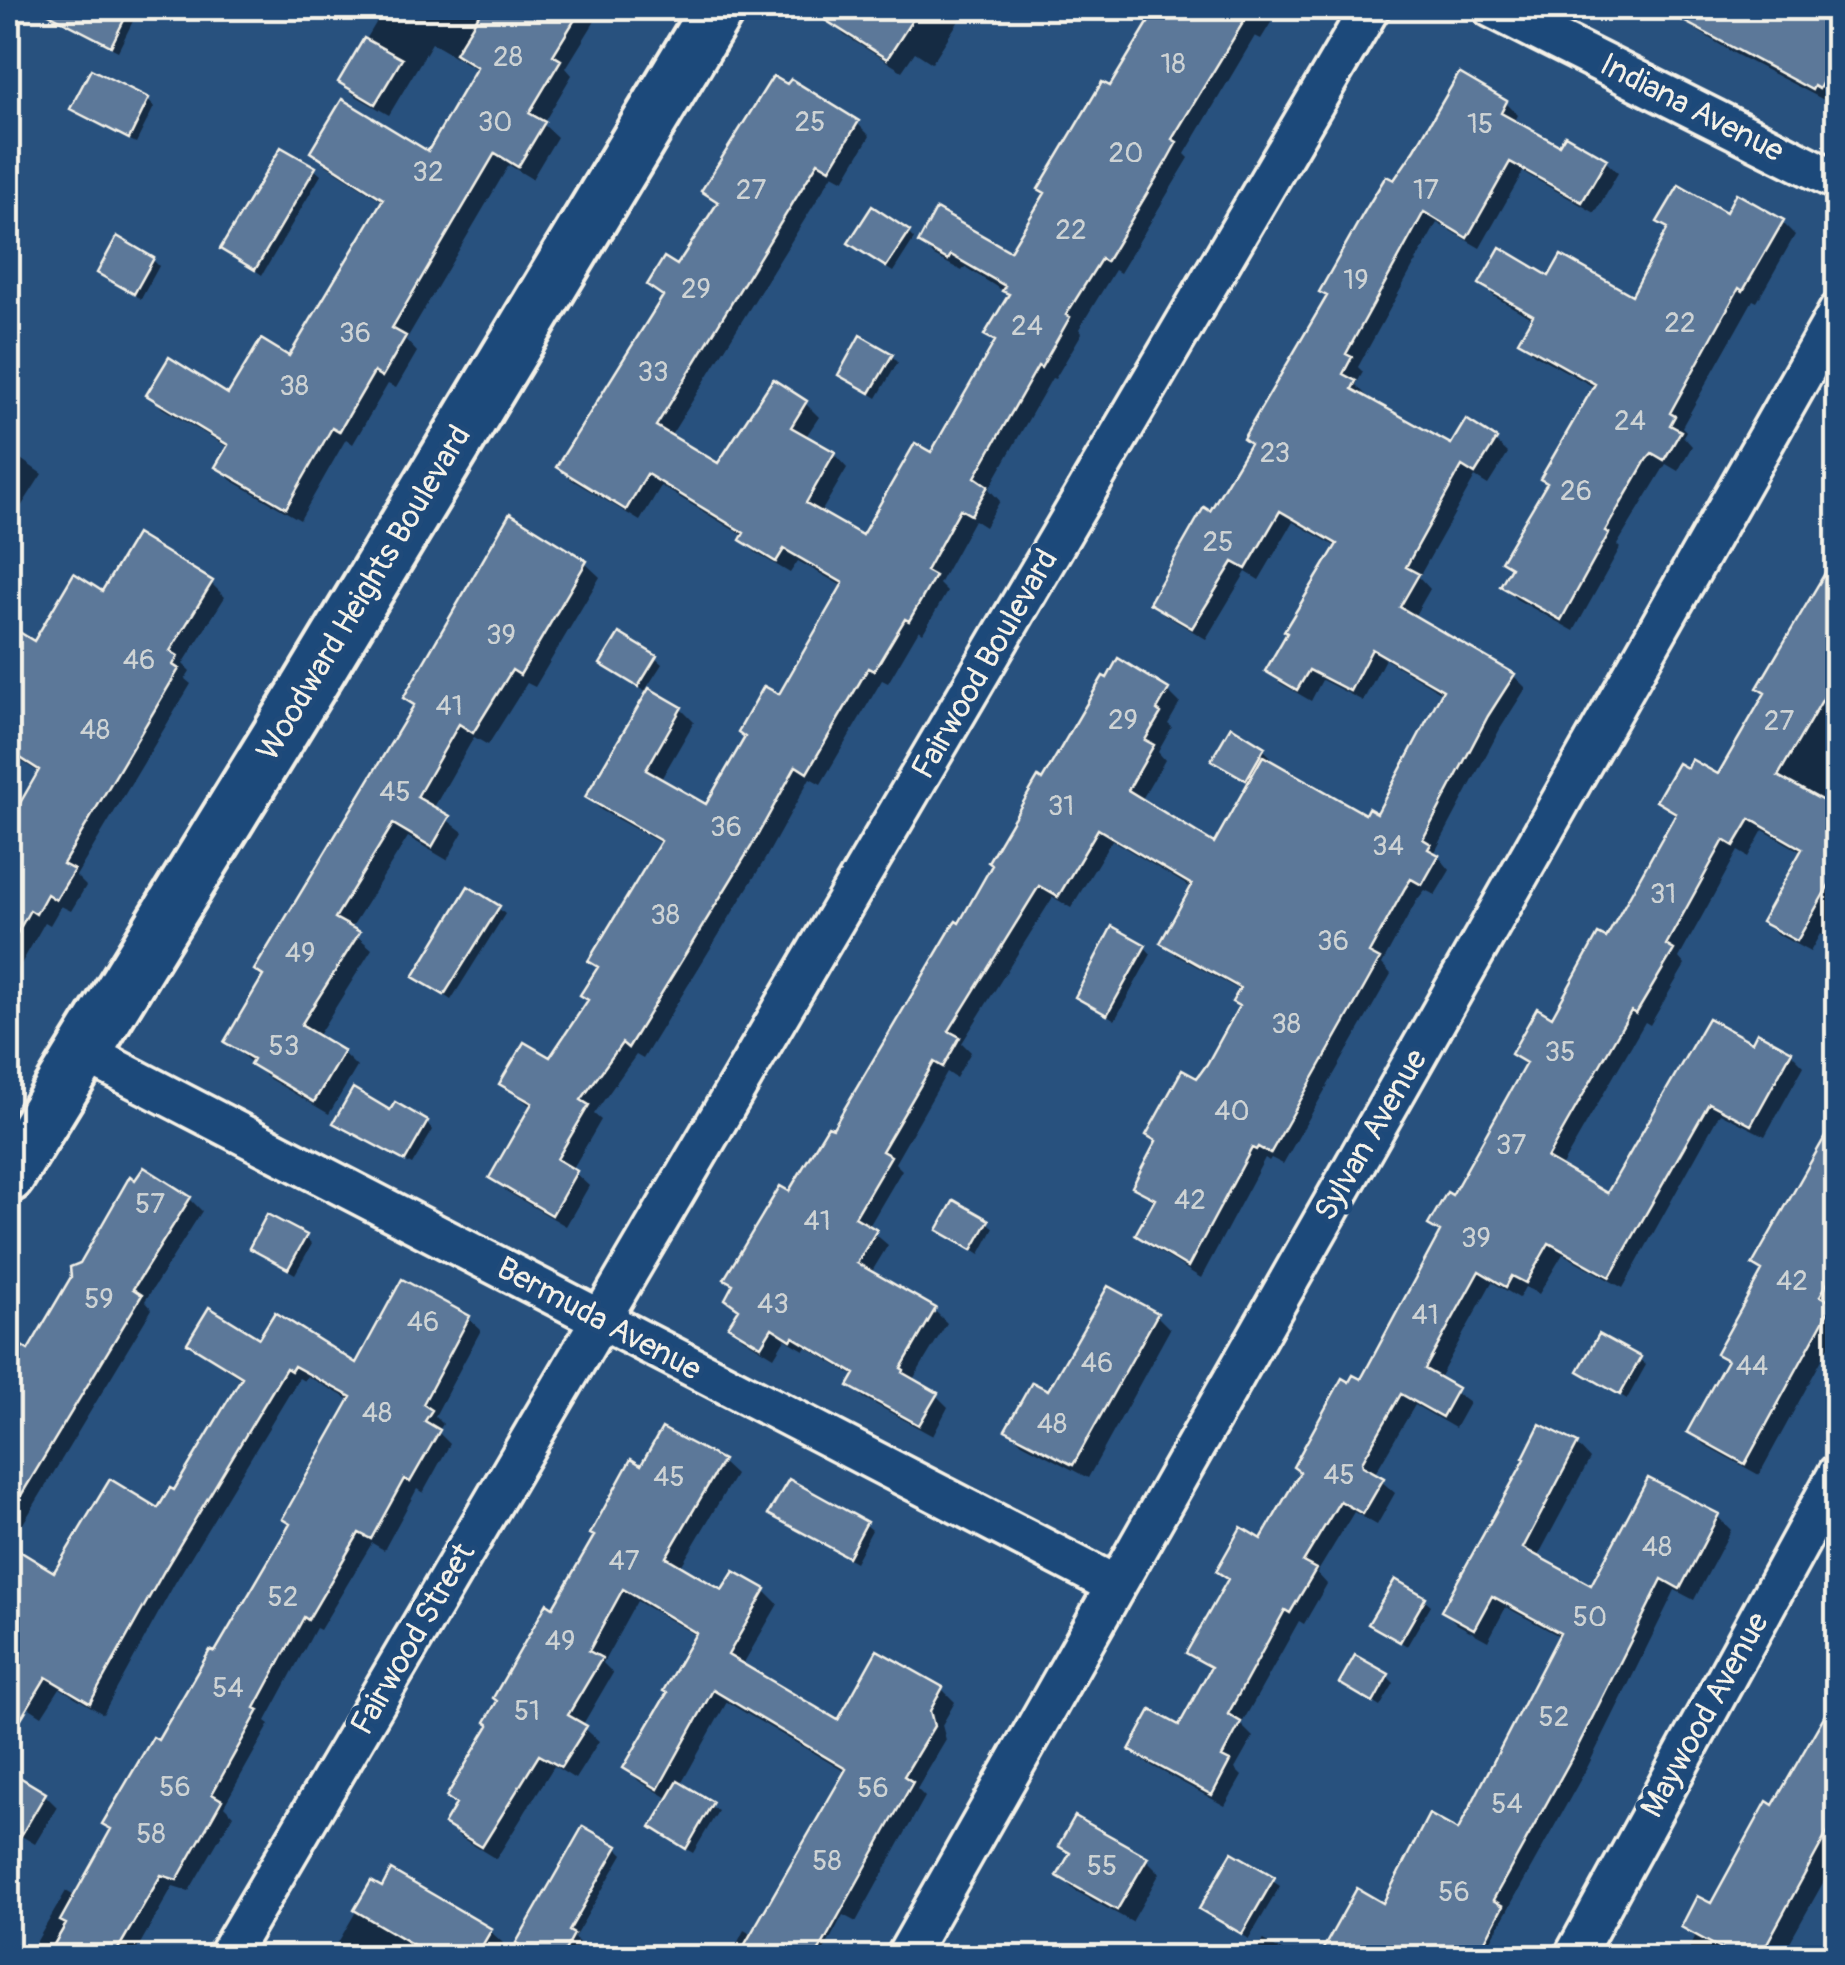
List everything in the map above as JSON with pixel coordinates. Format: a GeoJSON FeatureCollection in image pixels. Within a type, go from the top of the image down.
{"type":"FeatureCollection","features":[{"type":"Feature","properties":{"kind":"street","name":"Woodward Heights Boulevard"},"geometry":{"type":"LineString","coordinates":[[8,1176],[718,8]]}},
{"type":"Feature","properties":{"kind":"street","name":"Fairwood Boulevard"},"geometry":{"type":"LineString","coordinates":[[600,1320],[1370,8]]}},
{"type":"Feature","properties":{"kind":"street","name":"Indiana Avenue"},"geometry":{"type":"LineString","coordinates":[[1492,8],[1838,181]]}},
{"type":"Feature","properties":{"kind":"street","name":"Sylvan Avenue"},"geometry":{"type":"LineString","coordinates":[[904,1958],[1838,312]]}},
{"type":"Feature","properties":{"kind":"street","name":"Bermuda Avenue"},"geometry":{"type":"LineString","coordinates":[[83,1052],[1115,1586]]}},
{"type":"Feature","properties":{"kind":"street","name":"Fairwood Street"},"geometry":{"type":"LineString","coordinates":[[226,1958],[600,1320]]}},
{"type":"Feature","properties":{"kind":"street","name":"Maywood Avenue"},"geometry":{"type":"LineString","coordinates":[[1572,1958],[1838,1473]]}},
{"type":"Feature","properties":{"kind":"building"},"geometry":{"type":"Polygon","coordinates":[[[37,8],[130,8],[111,46],[37,8]]]}},
{"type":"Feature","properties":{"kind":"building"},"geometry":{"type":"Polygon","coordinates":[[[483,8],[582,8],[553,55],[561,60],[529,113],[545,122],[518,167],[495,153],[392,328],[406,336],[382,377],[374,372],[339,432],[332,428],[286,508],[215,467],[228,445],[146,395],[169,357],[228,394],[261,339],[289,356],[383,199],[310,152],[342,99],[428,151],[477,67],[455,53],[483,8]]]}},
{"type":"Feature","properties":{"kind":"building"},"geometry":{"type":"Polygon","coordinates":[[[806,8],[920,8],[887,59],[806,8]]]}},
{"type":"Feature","properties":{"kind":"building"},"geometry":{"type":"Polygon","coordinates":[[[1157,8],[1252,8],[1172,139],[1177,142],[1166,162],[1106,262],[1101,259],[1066,315],[1070,317],[975,477],[988,486],[971,515],[960,509],[926,571],[935,576],[909,621],[905,619],[874,671],[868,668],[807,773],[796,766],[628,1048],[622,1043],[581,1100],[589,1105],[557,1159],[577,1171],[552,1215],[489,1178],[532,1103],[499,1084],[524,1042],[550,1057],[588,1000],[580,995],[598,967],[588,961],[661,841],[585,797],[649,688],[682,707],[646,770],[706,804],[745,737],[738,732],[764,686],[779,694],[843,583],[784,549],[776,562],[740,540],[744,533],[647,474],[626,510],[556,467],[663,296],[647,285],[664,257],[677,265],[718,202],[701,191],[773,76],[787,84],[791,79],[859,121],[830,169],[818,162],[656,426],[718,463],[773,379],[807,401],[791,427],[835,452],[806,503],[862,535],[915,443],[931,452],[995,341],[984,335],[1009,294],[1002,291],[1005,286],[951,255],[948,260],[918,243],[936,209],[1010,251],[1045,193],[1038,189],[1102,82],[1110,86],[1157,8]]]}},
{"type":"Feature","properties":{"kind":"building"},"geometry":{"type":"Polygon","coordinates":[[[1659,8],[1818,8],[1838,18],[1838,53],[1819,89],[1814,86],[1812,90],[1659,8]]]}},
{"type":"Feature","properties":{"kind":"building"},"geometry":{"type":"Polygon","coordinates":[[[364,38],[402,59],[375,104],[338,82],[364,38]]]}},
{"type":"Feature","properties":{"kind":"building"},"geometry":{"type":"Polygon","coordinates":[[[91,69],[149,98],[129,139],[70,109],[91,69]]]}},
{"type":"Feature","properties":{"kind":"building"},"geometry":{"type":"Polygon","coordinates":[[[1459,73],[1507,101],[1501,113],[1559,145],[1565,135],[1607,159],[1582,202],[1510,162],[1467,238],[1424,212],[1346,354],[1352,357],[1343,374],[1356,381],[1352,389],[1451,444],[1466,419],[1497,439],[1475,474],[1462,466],[1406,567],[1419,574],[1400,607],[1515,674],[1488,716],[1423,839],[1431,844],[1428,849],[1439,855],[1422,885],[1411,879],[1405,888],[1369,953],[1380,959],[1270,1154],[1252,1148],[1188,1267],[1135,1235],[1155,1199],[1132,1187],[1156,1141],[1146,1135],[1182,1070],[1197,1078],[1207,1064],[1239,1006],[1232,1002],[1240,988],[1160,943],[1192,885],[1098,829],[1058,897],[1039,886],[949,1031],[960,1037],[943,1067],[934,1062],[882,1151],[891,1156],[855,1217],[877,1230],[857,1263],[936,1308],[901,1368],[903,1373],[938,1393],[919,1425],[848,1386],[855,1374],[793,1337],[791,1340],[772,1328],[761,1346],[728,1326],[739,1309],[725,1299],[733,1284],[724,1279],[780,1186],[789,1191],[828,1126],[833,1128],[953,925],[959,923],[992,865],[988,862],[1038,777],[1042,780],[1103,676],[1107,678],[1118,658],[1169,689],[1145,740],[1154,745],[1128,790],[1214,843],[1263,756],[1365,814],[1368,808],[1377,813],[1443,690],[1372,649],[1350,691],[1309,670],[1297,690],[1265,671],[1287,633],[1284,631],[1337,544],[1280,511],[1246,569],[1233,562],[1192,628],[1149,603],[1204,507],[1210,511],[1250,444],[1243,439],[1327,296],[1319,292],[1363,214],[1386,176],[1394,180],[1459,73]]]}},
{"type":"Feature","properties":{"kind":"building"},"geometry":{"type":"Polygon","coordinates":[[[281,147],[316,167],[255,270],[220,249],[281,147]]]}},
{"type":"Feature","properties":{"kind":"building"},"geometry":{"type":"Polygon","coordinates":[[[1679,185],[1726,212],[1736,193],[1784,220],[1743,291],[1739,288],[1670,413],[1675,416],[1670,425],[1681,431],[1664,460],[1652,453],[1646,460],[1561,620],[1500,586],[1511,567],[1501,561],[1547,483],[1540,479],[1595,384],[1518,341],[1533,315],[1479,284],[1500,247],[1549,276],[1561,255],[1632,295],[1668,228],[1657,222],[1679,185]]]}},
{"type":"Feature","properties":{"kind":"building"},"geometry":{"type":"Polygon","coordinates":[[[872,206],[910,231],[886,267],[848,243],[872,206]]]}},
{"type":"Feature","properties":{"kind":"building"},"geometry":{"type":"Polygon","coordinates":[[[117,236],[154,258],[134,294],[97,273],[117,236]]]}},
{"type":"Feature","properties":{"kind":"building"},"geometry":{"type":"Polygon","coordinates":[[[860,335],[893,354],[870,393],[838,375],[860,335]]]}},
{"type":"Feature","properties":{"kind":"building"},"geometry":{"type":"Polygon","coordinates":[[[510,513],[587,561],[520,675],[512,670],[473,733],[459,724],[417,797],[450,816],[432,847],[393,824],[335,918],[360,932],[301,1025],[344,1051],[314,1102],[250,1064],[253,1059],[224,1042],[263,976],[254,970],[414,705],[403,698],[510,513]]]}},
{"type":"Feature","properties":{"kind":"building"},"geometry":{"type":"Polygon","coordinates":[[[136,534],[213,581],[170,651],[178,656],[173,665],[179,669],[63,864],[74,870],[56,900],[47,894],[36,914],[30,910],[8,950],[8,824],[39,770],[8,750],[8,625],[34,641],[74,573],[102,591],[136,534]]]}},
{"type":"Feature","properties":{"kind":"building"},"geometry":{"type":"Polygon","coordinates":[[[1838,551],[1838,673],[1778,776],[1827,803],[1838,784],[1838,869],[1797,941],[1761,922],[1802,849],[1750,819],[1734,846],[1724,840],[1666,945],[1674,950],[1636,1014],[1631,1011],[1547,1158],[1607,1193],[1708,1018],[1752,1042],[1757,1032],[1792,1051],[1751,1125],[1709,1103],[1610,1277],[1549,1243],[1526,1283],[1512,1276],[1506,1287],[1479,1271],[1425,1369],[1458,1388],[1442,1417],[1401,1394],[1362,1462],[1384,1478],[1363,1514],[1340,1501],[1303,1562],[1316,1569],[1290,1613],[1285,1610],[1228,1714],[1241,1722],[1222,1757],[1230,1761],[1212,1795],[1129,1750],[1151,1710],[1179,1725],[1211,1667],[1186,1653],[1228,1579],[1216,1571],[1241,1527],[1261,1539],[1300,1472],[1293,1467],[1342,1378],[1349,1382],[1353,1375],[1361,1379],[1440,1232],[1428,1225],[1447,1192],[1452,1195],[1526,1063],[1511,1054],[1537,1008],[1552,1017],[1598,934],[1606,938],[1676,813],[1656,801],[1678,763],[1687,768],[1691,759],[1718,774],[1765,693],[1757,688],[1838,551]]]}},
{"type":"Feature","properties":{"kind":"building"},"geometry":{"type":"Polygon","coordinates":[[[619,633],[657,656],[638,687],[600,664],[619,633]]]}},
{"type":"Feature","properties":{"kind":"building"},"geometry":{"type":"Polygon","coordinates":[[[1231,726],[1265,747],[1246,780],[1211,760],[1231,726]]]}},
{"type":"Feature","properties":{"kind":"building"},"geometry":{"type":"Polygon","coordinates":[[[468,886],[500,906],[444,995],[413,977],[468,886]]]}},
{"type":"Feature","properties":{"kind":"building"},"geometry":{"type":"Polygon","coordinates":[[[1112,926],[1146,945],[1107,1015],[1075,997],[1112,926]]]}},
{"type":"Feature","properties":{"kind":"building"},"geometry":{"type":"Polygon","coordinates":[[[353,1088],[390,1110],[395,1102],[428,1121],[405,1161],[333,1123],[353,1088]]]}},
{"type":"Feature","properties":{"kind":"building"},"geometry":{"type":"Polygon","coordinates":[[[1838,1114],[1838,1265],[1820,1296],[1833,1303],[1745,1464],[1687,1432],[1727,1360],[1716,1354],[1762,1271],[1752,1265],[1838,1114]]]}},
{"type":"Feature","properties":{"kind":"building"},"geometry":{"type":"Polygon","coordinates":[[[144,1167],[191,1197],[133,1289],[142,1295],[8,1517],[8,1337],[28,1350],[71,1277],[70,1267],[80,1263],[130,1176],[135,1180],[144,1167]]]}},
{"type":"Feature","properties":{"kind":"building"},"geometry":{"type":"Polygon","coordinates":[[[954,1200],[989,1220],[972,1250],[937,1230],[954,1200]]]}},
{"type":"Feature","properties":{"kind":"building"},"geometry":{"type":"Polygon","coordinates":[[[267,1214],[307,1235],[288,1269],[249,1248],[267,1214]]]}},
{"type":"Feature","properties":{"kind":"building"},"geometry":{"type":"Polygon","coordinates":[[[402,1279],[470,1316],[423,1404],[432,1410],[425,1421],[440,1430],[410,1482],[404,1479],[371,1539],[359,1533],[308,1620],[304,1617],[212,1794],[222,1800],[177,1880],[161,1875],[113,1958],[46,1958],[66,1924],[60,1921],[111,1829],[102,1824],[153,1737],[158,1740],[210,1650],[215,1652],[290,1524],[282,1519],[351,1397],[294,1366],[291,1371],[286,1368],[90,1703],[46,1677],[8,1740],[8,1544],[54,1572],[110,1479],[158,1508],[170,1488],[174,1490],[242,1377],[187,1343],[209,1307],[259,1338],[275,1312],[356,1363],[402,1279]]]}},
{"type":"Feature","properties":{"kind":"building"},"geometry":{"type":"Polygon","coordinates":[[[1108,1286],[1158,1313],[1073,1465],[1005,1430],[1032,1382],[1048,1390],[1108,1286]]]}},
{"type":"Feature","properties":{"kind":"building"},"geometry":{"type":"Polygon","coordinates":[[[1599,1334],[1641,1357],[1620,1395],[1578,1371],[1599,1334]]]}},
{"type":"Feature","properties":{"kind":"building"},"geometry":{"type":"Polygon","coordinates":[[[1540,1424],[1578,1443],[1523,1548],[1591,1585],[1648,1478],[1719,1514],[1680,1589],[1662,1579],[1575,1752],[1493,1900],[1503,1906],[1476,1958],[1318,1958],[1357,1888],[1383,1903],[1429,1814],[1458,1830],[1560,1633],[1492,1596],[1474,1629],[1441,1611],[1525,1459],[1540,1424]]]}},
{"type":"Feature","properties":{"kind":"building"},"geometry":{"type":"Polygon","coordinates":[[[662,1428],[723,1460],[666,1557],[722,1590],[734,1571],[766,1589],[728,1655],[838,1720],[877,1650],[943,1687],[930,1711],[934,1726],[904,1776],[913,1782],[815,1958],[737,1958],[846,1769],[713,1690],[658,1789],[623,1768],[667,1693],[663,1691],[696,1633],[623,1589],[589,1651],[602,1658],[568,1715],[587,1726],[561,1767],[539,1755],[482,1847],[444,1824],[456,1804],[446,1797],[489,1725],[485,1722],[497,1701],[493,1698],[547,1603],[553,1607],[594,1536],[590,1534],[631,1459],[641,1465],[662,1428]]]}},
{"type":"Feature","properties":{"kind":"building"},"geometry":{"type":"Polygon","coordinates":[[[789,1479],[867,1522],[848,1557],[768,1514],[789,1479]]]}},
{"type":"Feature","properties":{"kind":"building"},"geometry":{"type":"Polygon","coordinates":[[[1395,1579],[1426,1597],[1400,1642],[1368,1624],[1395,1579]]]}},
{"type":"Feature","properties":{"kind":"building"},"geometry":{"type":"Polygon","coordinates":[[[1355,1655],[1389,1674],[1373,1703],[1339,1683],[1355,1655]]]}},
{"type":"Feature","properties":{"kind":"building"},"geometry":{"type":"Polygon","coordinates":[[[1838,1692],[1838,1813],[1759,1958],[1738,1958],[1681,1927],[1697,1896],[1711,1903],[1767,1801],[1773,1805],[1838,1692]]]}},
{"type":"Feature","properties":{"kind":"building"},"geometry":{"type":"Polygon","coordinates":[[[8,1770],[46,1793],[8,1858],[8,1770]]]}},
{"type":"Feature","properties":{"kind":"building"},"geometry":{"type":"Polygon","coordinates":[[[678,1781],[713,1802],[686,1849],[651,1827],[678,1781]]]}},
{"type":"Feature","properties":{"kind":"building"},"geometry":{"type":"Polygon","coordinates":[[[1075,1816],[1148,1857],[1117,1910],[1057,1876],[1070,1853],[1058,1846],[1075,1816]]]}},
{"type":"Feature","properties":{"kind":"building"},"geometry":{"type":"Polygon","coordinates":[[[583,1826],[618,1846],[569,1931],[574,1934],[561,1958],[541,1958],[516,1943],[583,1826]]]}},
{"type":"Feature","properties":{"kind":"building"},"geometry":{"type":"Polygon","coordinates":[[[1232,1852],[1275,1877],[1242,1934],[1199,1909],[1232,1852]]]}},
{"type":"Feature","properties":{"kind":"building"},"geometry":{"type":"Polygon","coordinates":[[[391,1870],[492,1929],[475,1958],[436,1958],[354,1910],[371,1881],[382,1887],[391,1870]]]}}]}
